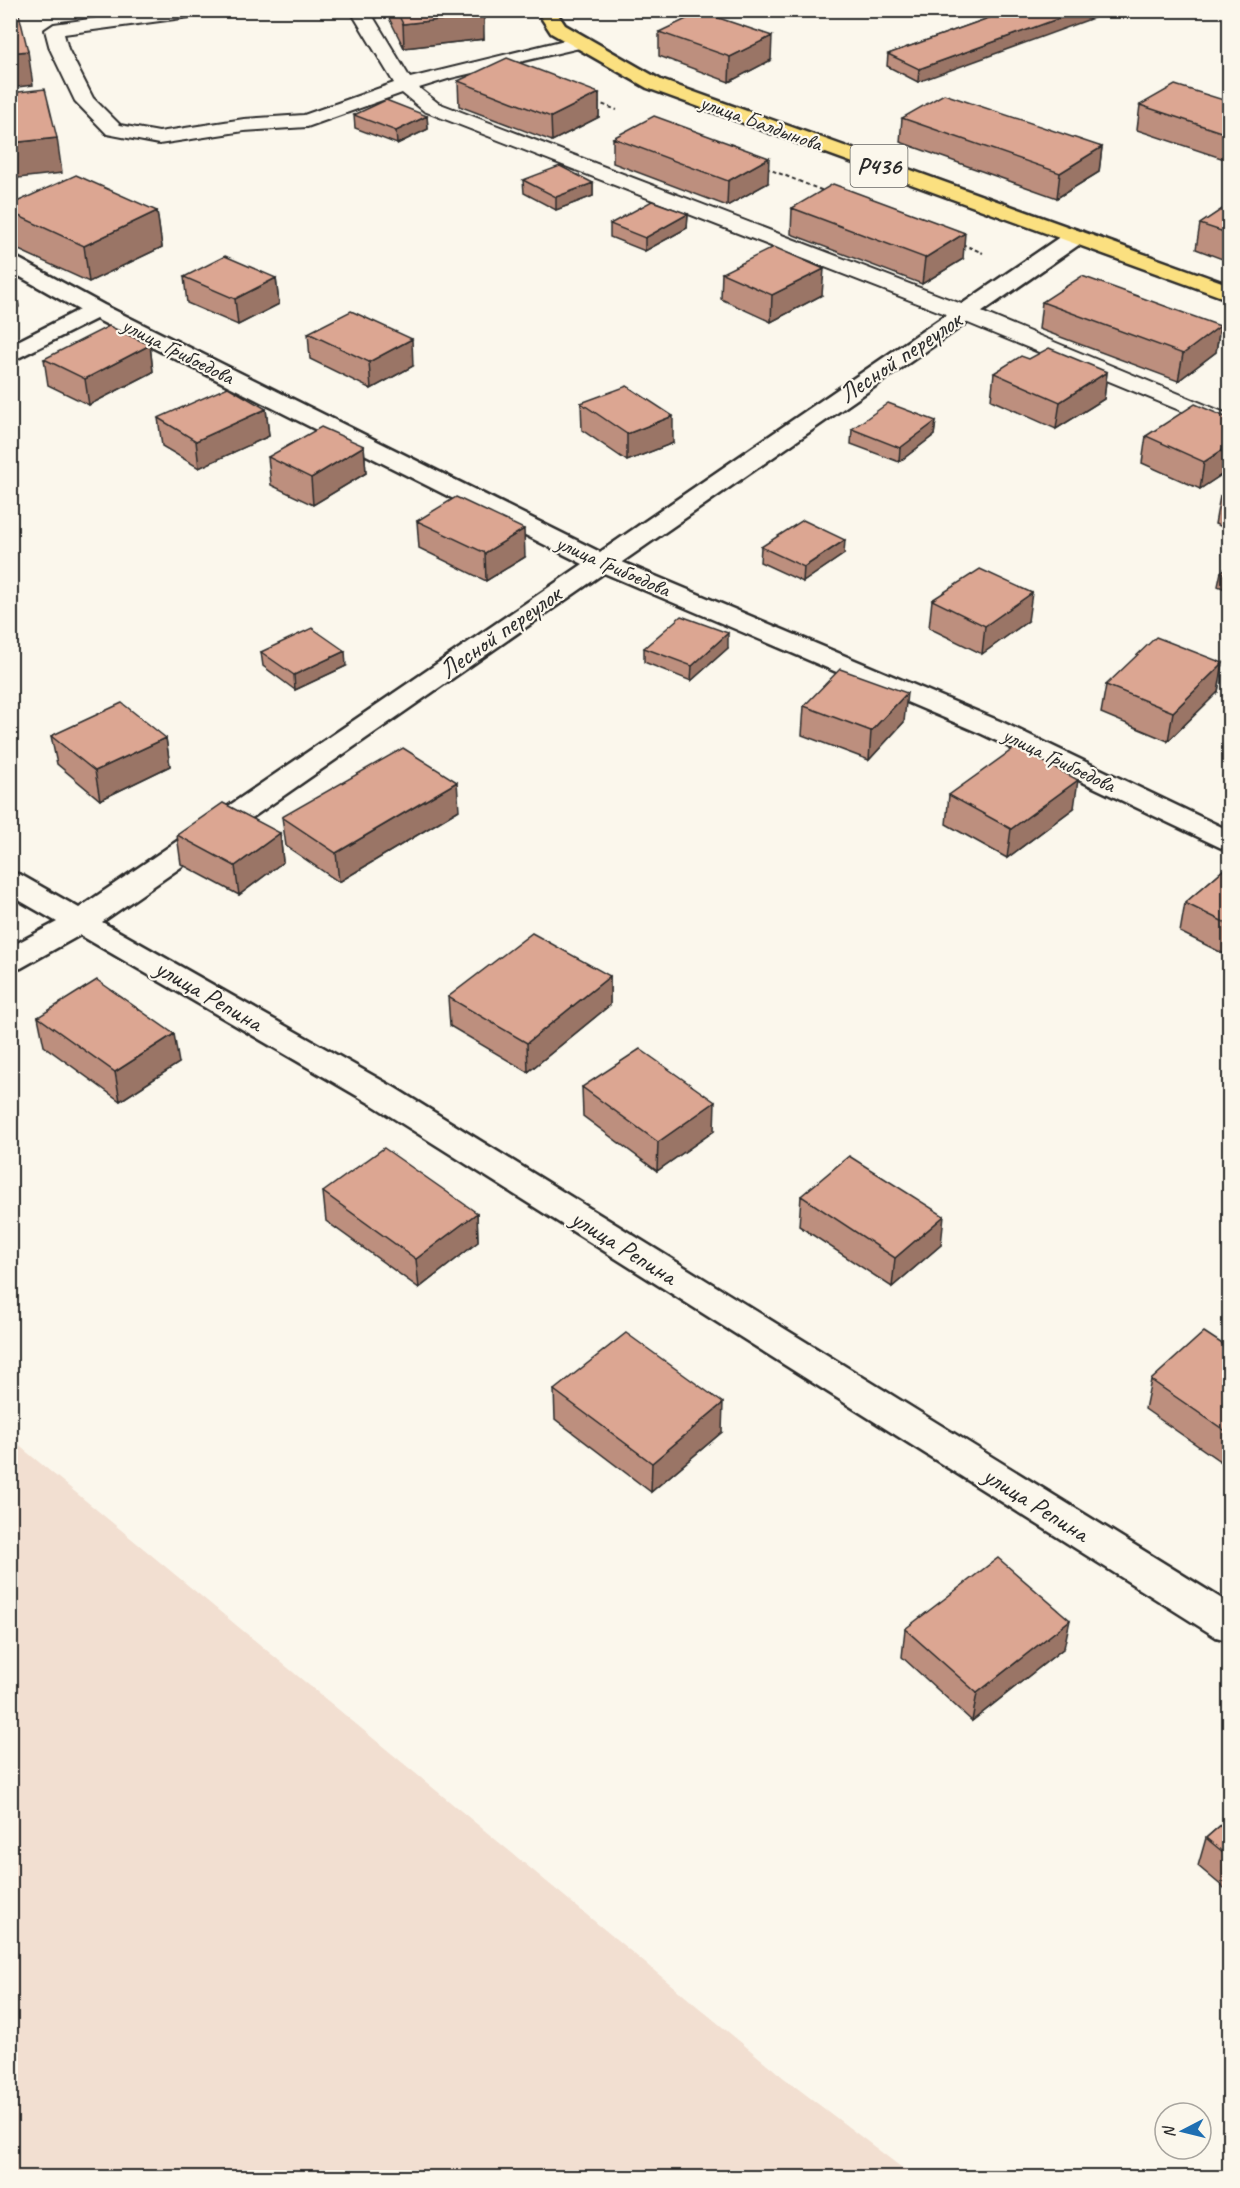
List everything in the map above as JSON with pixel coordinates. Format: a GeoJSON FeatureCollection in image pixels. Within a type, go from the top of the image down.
{"type":"FeatureCollection","features":[{"type":"Feature","properties":{"kind":"main road","name":"улица Балдынова"},"geometry":{"type":"LineString","coordinates":[[545,10],[558,29],[654,84],[1230,293]]}},
{"type":"Feature","properties":{"kind":"street","name":"Лесной переулок"},"geometry":{"type":"LineString","coordinates":[[10,961],[82,921],[600,562],[1075,237]]}},
{"type":"Feature","properties":{"kind":"street","name":"улица Грибоедова"},"geometry":{"type":"LineString","coordinates":[[10,261],[96,310],[600,562],[992,728],[1230,843]]}},
{"type":"Feature","properties":{"kind":"street"},"geometry":{"type":"LineString","coordinates":[[10,355],[96,310]]}},
{"type":"Feature","properties":{"kind":"street","name":"улица Репина"},"geometry":{"type":"LineString","coordinates":[[10,882],[82,921],[383,1096],[1230,1625]]}},
{"type":"Feature","properties":{"kind":"lane"},"geometry":{"type":"LineString","coordinates":[[197,10],[54,30],[59,49],[85,101],[114,130],[159,138],[244,125],[307,121],[446,73],[581,42]]}},
{"type":"Feature","properties":{"kind":"lane"},"geometry":{"type":"LineString","coordinates":[[360,10],[405,86],[431,107],[963,313],[1230,424]]}},
{"type":"Feature","properties":{"kind":"path"},"geometry":{"type":"LineString","coordinates":[[594,102],[627,114]]}},
{"type":"Feature","properties":{"kind":"path"},"geometry":{"type":"LineString","coordinates":[[761,166],[827,192]]}},
{"type":"Feature","properties":{"kind":"path"},"geometry":{"type":"LineString","coordinates":[[961,244],[1027,270]]}},
{"type":"Feature","properties":{"kind":"path"},"geometry":{"type":"LineString","coordinates":[[1208,338],[1230,346]]}},
{"type":"Feature","properties":{"kind":"shaded area"},"geometry":{"type":"Polygon","coordinates":[[[11,1439],[784,2078],[914,2177],[11,2177],[11,1439]]]}},
{"type":"Feature","properties":{"kind":"building"},"geometry":{"type":"Polygon","coordinates":[[[10,10],[18,10],[28,51],[10,53],[10,10]]]}},
{"type":"Feature","properties":{"kind":"building"},"geometry":{"type":"Polygon","coordinates":[[[396,10],[481,10],[484,15],[403,24],[396,10]]]}},
{"type":"Feature","properties":{"kind":"building"},"geometry":{"type":"Polygon","coordinates":[[[1011,10],[1082,10],[919,69],[888,54],[1011,10]]]}},
{"type":"Feature","properties":{"kind":"building"},"geometry":{"type":"Polygon","coordinates":[[[701,12],[772,36],[730,57],[659,32],[701,12]]]}},
{"type":"Feature","properties":{"kind":"building"},"geometry":{"type":"Polygon","coordinates":[[[507,58],[599,93],[551,117],[458,81],[507,58]]]}},
{"type":"Feature","properties":{"kind":"building"},"geometry":{"type":"Polygon","coordinates":[[[1175,85],[1230,102],[1230,135],[1140,105],[1175,85]]]}},
{"type":"Feature","properties":{"kind":"building"},"geometry":{"type":"Polygon","coordinates":[[[45,89],[57,138],[10,143],[10,93],[45,89]]]}},
{"type":"Feature","properties":{"kind":"building"},"geometry":{"type":"Polygon","coordinates":[[[944,94],[1102,147],[1060,173],[902,118],[944,94]]]}},
{"type":"Feature","properties":{"kind":"building"},"geometry":{"type":"Polygon","coordinates":[[[386,100],[427,116],[396,131],[354,115],[386,100]]]}},
{"type":"Feature","properties":{"kind":"building"},"geometry":{"type":"Polygon","coordinates":[[[654,116],[769,158],[728,181],[613,138],[654,116]]]}},
{"type":"Feature","properties":{"kind":"building"},"geometry":{"type":"Polygon","coordinates":[[[560,166],[593,183],[556,197],[523,180],[560,166]]]}},
{"type":"Feature","properties":{"kind":"building"},"geometry":{"type":"Polygon","coordinates":[[[76,175],[157,211],[84,246],[10,212],[10,205],[76,175]]]}},
{"type":"Feature","properties":{"kind":"building"},"geometry":{"type":"Polygon","coordinates":[[[833,184],[965,233],[925,258],[792,208],[833,184]]]}},
{"type":"Feature","properties":{"kind":"building"},"geometry":{"type":"Polygon","coordinates":[[[652,201],[688,214],[645,238],[610,224],[652,201]]]}},
{"type":"Feature","properties":{"kind":"building"},"geometry":{"type":"Polygon","coordinates":[[[1230,204],[1230,234],[1200,224],[1230,204]]]}},
{"type":"Feature","properties":{"kind":"building"},"geometry":{"type":"Polygon","coordinates":[[[774,247],[824,269],[772,295],[722,273],[774,247]]]}},
{"type":"Feature","properties":{"kind":"building"},"geometry":{"type":"Polygon","coordinates":[[[225,256],[276,278],[235,299],[184,277],[225,256]]]}},
{"type":"Feature","properties":{"kind":"building"},"geometry":{"type":"Polygon","coordinates":[[[1082,276],[1220,326],[1183,354],[1042,302],[1082,276]]]}},
{"type":"Feature","properties":{"kind":"building"},"geometry":{"type":"Polygon","coordinates":[[[10,289],[17,293],[10,296],[10,289]]]}},
{"type":"Feature","properties":{"kind":"building"},"geometry":{"type":"Polygon","coordinates":[[[351,311],[412,339],[369,362],[308,333],[351,311]]]}},
{"type":"Feature","properties":{"kind":"building"},"geometry":{"type":"Polygon","coordinates":[[[109,326],[150,345],[85,379],[44,359],[109,326]]]}},
{"type":"Feature","properties":{"kind":"building"},"geometry":{"type":"Polygon","coordinates":[[[1049,348],[1107,372],[1060,402],[994,373],[1021,356],[1029,359],[1049,348]]]}},
{"type":"Feature","properties":{"kind":"building"},"geometry":{"type":"Polygon","coordinates":[[[627,386],[673,416],[627,434],[581,403],[627,386]]]}},
{"type":"Feature","properties":{"kind":"building"},"geometry":{"type":"Polygon","coordinates":[[[228,387],[266,409],[196,441],[158,418],[228,387]]]}},
{"type":"Feature","properties":{"kind":"building"},"geometry":{"type":"Polygon","coordinates":[[[888,403],[936,421],[900,448],[852,429],[888,403]]]}},
{"type":"Feature","properties":{"kind":"building"},"geometry":{"type":"Polygon","coordinates":[[[1195,404],[1230,419],[1230,445],[1204,462],[1146,436],[1195,404]]]}},
{"type":"Feature","properties":{"kind":"building"},"geometry":{"type":"Polygon","coordinates":[[[321,427],[364,446],[311,478],[268,457],[321,427]]]}},
{"type":"Feature","properties":{"kind":"building"},"geometry":{"type":"Polygon","coordinates":[[[1230,490],[1230,501],[1220,496],[1230,490]]]}},
{"type":"Feature","properties":{"kind":"building"},"geometry":{"type":"Polygon","coordinates":[[[456,497],[524,529],[485,553],[417,521],[456,497]]]}},
{"type":"Feature","properties":{"kind":"building"},"geometry":{"type":"Polygon","coordinates":[[[803,520],[845,540],[804,567],[761,547],[803,520]]]}},
{"type":"Feature","properties":{"kind":"building"},"geometry":{"type":"Polygon","coordinates":[[[1230,565],[1230,576],[1221,572],[1230,565]]]}},
{"type":"Feature","properties":{"kind":"building"},"geometry":{"type":"Polygon","coordinates":[[[980,569],[1032,593],[985,626],[932,600],[980,569]]]}},
{"type":"Feature","properties":{"kind":"building"},"geometry":{"type":"Polygon","coordinates":[[[681,616],[728,633],[692,666],[644,648],[681,616]]]}},
{"type":"Feature","properties":{"kind":"building"},"geometry":{"type":"Polygon","coordinates":[[[312,628],[345,651],[294,675],[261,652],[312,628]]]}},
{"type":"Feature","properties":{"kind":"building"},"geometry":{"type":"Polygon","coordinates":[[[1156,637],[1223,663],[1173,712],[1106,685],[1156,637]]]}},
{"type":"Feature","properties":{"kind":"building"},"geometry":{"type":"Polygon","coordinates":[[[840,669],[907,693],[871,731],[804,706],[840,669]]]}},
{"type":"Feature","properties":{"kind":"building"},"geometry":{"type":"Polygon","coordinates":[[[122,703],[166,738],[95,771],[51,736],[122,703]]]}},
{"type":"Feature","properties":{"kind":"building"},"geometry":{"type":"Polygon","coordinates":[[[1016,747],[1078,780],[1011,829],[949,795],[1016,747]]]}},
{"type":"Feature","properties":{"kind":"building"},"geometry":{"type":"Polygon","coordinates":[[[403,748],[457,782],[336,853],[282,817],[403,748]]]}},
{"type":"Feature","properties":{"kind":"building"},"geometry":{"type":"Polygon","coordinates":[[[223,803],[280,833],[235,866],[177,835],[223,803]]]}},
{"type":"Feature","properties":{"kind":"building"},"geometry":{"type":"Polygon","coordinates":[[[1230,864],[1230,925],[1185,903],[1230,864]]]}},
{"type":"Feature","properties":{"kind":"building"},"geometry":{"type":"Polygon","coordinates":[[[532,933],[610,976],[527,1043],[448,997],[532,933]]]}},
{"type":"Feature","properties":{"kind":"building"},"geometry":{"type":"Polygon","coordinates":[[[97,980],[174,1034],[115,1072],[38,1017],[97,980]]]}},
{"type":"Feature","properties":{"kind":"building"},"geometry":{"type":"Polygon","coordinates":[[[640,1049],[715,1102],[658,1142],[582,1087],[640,1049]]]}},
{"type":"Feature","properties":{"kind":"building"},"geometry":{"type":"Polygon","coordinates":[[[384,1148],[477,1213],[416,1259],[323,1192],[384,1148]]]}},
{"type":"Feature","properties":{"kind":"building"},"geometry":{"type":"Polygon","coordinates":[[[849,1156],[944,1216],[895,1258],[801,1196],[849,1156]]]}},
{"type":"Feature","properties":{"kind":"building"},"geometry":{"type":"Polygon","coordinates":[[[1204,1332],[1230,1349],[1230,1434],[1151,1380],[1204,1332]]]}},
{"type":"Feature","properties":{"kind":"building"},"geometry":{"type":"Polygon","coordinates":[[[626,1333],[723,1403],[652,1463],[554,1390],[626,1333]]]}},
{"type":"Feature","properties":{"kind":"building"},"geometry":{"type":"Polygon","coordinates":[[[998,1558],[1070,1620],[977,1693],[905,1629],[998,1558]]]}},
{"type":"Feature","properties":{"kind":"building"},"geometry":{"type":"Polygon","coordinates":[[[1230,1817],[1230,1858],[1206,1838],[1230,1817]]]}}]}
